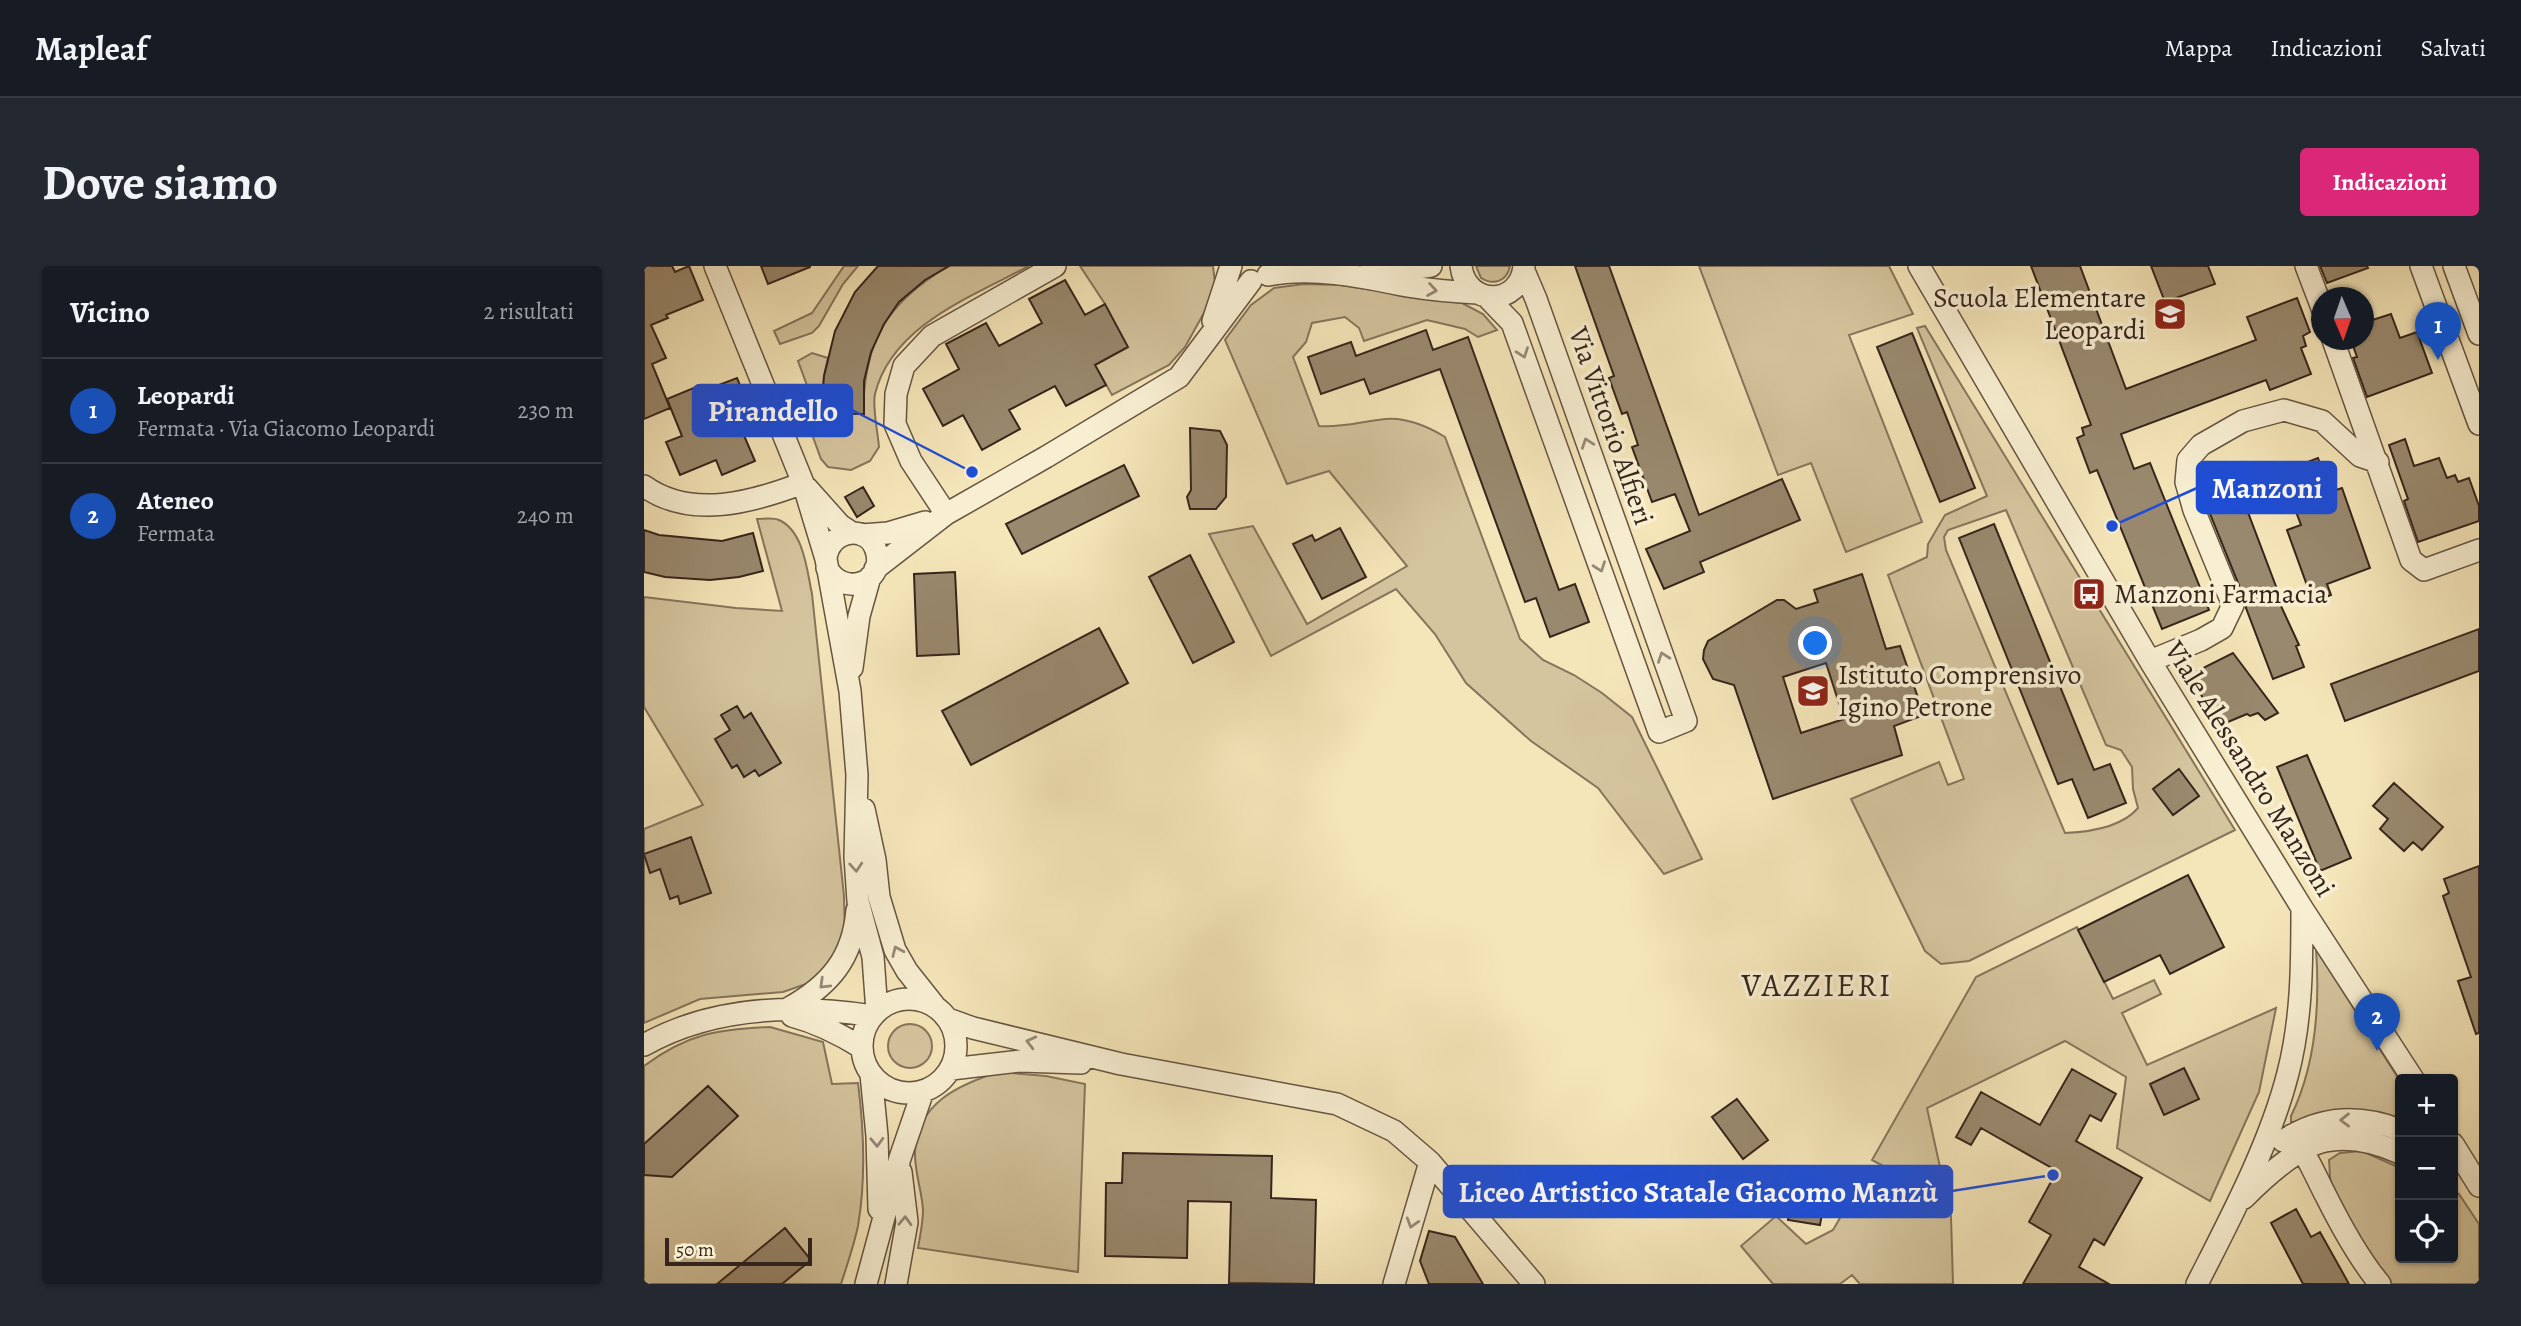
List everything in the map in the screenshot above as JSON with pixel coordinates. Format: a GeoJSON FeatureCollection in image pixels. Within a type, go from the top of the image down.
{"type":"FeatureCollection","features":[{"type":"Feature","properties":{"kind":"street"},"geometry":{"type":"LineString","coordinates":[[715,266],[803,483],[826,564],[850,691],[857,775],[856,929],[847,954],[832,977],[812,995],[788,1009]]}},
{"type":"Feature","properties":{"kind":"street"},"geometry":{"type":"LineString","coordinates":[[946,514],[911,461],[895,424],[896,394],[904,366],[932,336],[1055,266]]}},
{"type":"Feature","properties":{"kind":"street"},"geometry":{"type":"LineString","coordinates":[[1208,338],[1231,266]]}},
{"type":"Feature","properties":{"kind":"street"},"geometry":{"type":"LineString","coordinates":[[1231,266],[1239,276],[1280,271],[1321,271],[1446,292],[1499,296],[1511,292],[1519,283],[1524,269]]}},
{"type":"Feature","properties":{"kind":"street"},"geometry":{"type":"LineString","coordinates":[[1358,266],[1410,269],[1431,266]]}},
{"type":"Feature","properties":{"kind":"street","name":"Via Vittorio Alfieri"},"geometry":{"type":"LineString","coordinates":[[1461,266],[1467,285],[1512,323],[1660,732],[1686,722],[1524,269]]}},
{"type":"Feature","properties":{"kind":"street","name":"Viale Alessandro Manzoni"},"geometry":{"type":"LineString","coordinates":[[1919,266],[2150,661],[2302,908],[2410,1074]]}},
{"type":"Feature","properties":{"kind":"street"},"geometry":{"type":"LineString","coordinates":[[2306,266],[2314,287]]}},
{"type":"Feature","properties":{"kind":"street"},"geometry":{"type":"LineString","coordinates":[[2421,266],[2479,424]]}},
{"type":"Feature","properties":{"kind":"street"},"geometry":{"type":"LineString","coordinates":[[2454,266],[2479,334]]}},
{"type":"Feature","properties":{"kind":"street"},"geometry":{"type":"LineString","coordinates":[[946,514],[861,583],[846,584],[833,577],[826,564],[827,549],[833,540],[842,535],[909,528],[946,514],[1179,377],[1208,338],[1264,274]]}},
{"type":"Feature","properties":{"kind":"street"},"geometry":{"type":"LineString","coordinates":[[2337,350],[2411,560],[2424,570],[2479,550]]}},
{"type":"Feature","properties":{"kind":"street"},"geometry":{"type":"LineString","coordinates":[[2150,661],[2201,640],[2222,628],[2233,606],[2194,510],[2186,482],[2188,460],[2201,445],[2244,421],[2284,410],[2322,421],[2360,456],[2378,462]]}},
{"type":"Feature","properties":{"kind":"street"},"geometry":{"type":"LineString","coordinates":[[644,486],[684,503],[726,505],[768,496],[803,483]]}},
{"type":"Feature","properties":{"kind":"street"},"geometry":{"type":"LineString","coordinates":[[803,483],[840,525],[870,541],[876,550],[877,559],[859,616],[850,691]]}},
{"type":"Feature","properties":{"kind":"street"},"geometry":{"type":"LineString","coordinates":[[1616,610],[1642,601]]}},
{"type":"Feature","properties":{"kind":"street"},"geometry":{"type":"LineString","coordinates":[[857,775],[875,860],[879,897],[895,950],[906,971],[942,1013],[956,1035],[957,1044],[951,1069],[939,1083],[923,1091],[904,1093],[894,1090],[886,1087],[871,1074]]}},
{"type":"Feature","properties":{"kind":"street"},"geometry":{"type":"LineString","coordinates":[[858,901],[873,957],[875,1014]]}},
{"type":"Feature","properties":{"kind":"street"},"geometry":{"type":"LineString","coordinates":[[2197,1284],[2238,1204],[2289,1071],[2300,1004],[2302,908]]}},
{"type":"Feature","properties":{"kind":"street"},"geometry":{"type":"LineString","coordinates":[[879,1236],[877,1136],[871,1074],[864,1059],[863,1037],[875,1014],[884,1006],[901,1000],[919,1000],[973,1028],[1121,1064],[1337,1104],[1394,1131],[1430,1162],[1534,1284]]}},
{"type":"Feature","properties":{"kind":"street"},"geometry":{"type":"LineString","coordinates":[[644,1045],[669,1031],[709,1018],[788,1009],[875,1014]]}},
{"type":"Feature","properties":{"kind":"street"},"geometry":{"type":"LineString","coordinates":[[759,1012],[786,1014],[813,1022],[862,1048]]}},
{"type":"Feature","properties":{"kind":"street"},"geometry":{"type":"LineString","coordinates":[[951,1069],[1020,1061],[1121,1064]]}},
{"type":"Feature","properties":{"kind":"street"},"geometry":{"type":"LineString","coordinates":[[866,1284],[900,1158],[923,1091]]}},
{"type":"Feature","properties":{"kind":"street"},"geometry":{"type":"LineString","coordinates":[[2238,1204],[2316,1124],[2340,1119],[2367,1120],[2395,1128]]}},
{"type":"Feature","properties":{"kind":"street"},"geometry":{"type":"LineString","coordinates":[[2257,1158],[2298,1143],[2324,1141],[2353,1140],[2381,1145],[2395,1151]]}},
{"type":"Feature","properties":{"kind":"street"},"geometry":{"type":"LineString","coordinates":[[2298,1143],[2326,1196],[2380,1284]]}},
{"type":"Feature","properties":{"kind":"street"},"geometry":{"type":"LineString","coordinates":[[2458,1156],[2479,1189]]}},
{"type":"Feature","properties":{"kind":"street"},"geometry":{"type":"LineString","coordinates":[[896,1284],[907,1222],[900,1158]]}},
{"type":"Feature","properties":{"kind":"street"},"geometry":{"type":"LineString","coordinates":[[1394,1284],[1430,1162]]}},
{"type":"Feature","properties":{"kind":"street"},"geometry":{"type":"LineString","coordinates":[[2458,1179],[2479,1189]]}},
{"type":"Feature","properties":{"kind":"shaded area"},"geometry":{"type":"Polygon","coordinates":[[[844,266],[858,266],[843,284],[819,326],[812,333],[780,344],[774,331],[812,313],[844,266]]]}},
{"type":"Feature","properties":{"kind":"shaded area"},"geometry":{"type":"Polygon","coordinates":[[[949,266],[1029,266],[937,315],[898,349],[884,370],[874,399],[879,447],[870,461],[851,470],[828,467],[821,459],[806,418],[815,407],[798,361],[812,353],[828,358],[821,413],[863,414],[868,365],[883,326],[909,294],[949,266]]]}},
{"type":"Feature","properties":{"kind":"shaded area"},"geometry":{"type":"Polygon","coordinates":[[[1080,266],[1213,266],[1215,283],[1205,311],[1185,347],[1169,365],[1112,395],[1095,365],[1105,304],[1080,266]]]}},
{"type":"Feature","properties":{"kind":"shaded area"},"geometry":{"type":"Polygon","coordinates":[[[1476,266],[1510,266],[1503,278],[1491,282],[1481,278],[1476,266]]]}},
{"type":"Feature","properties":{"kind":"shaded area"},"geometry":{"type":"Polygon","coordinates":[[[1699,266],[1889,266],[1913,314],[1849,335],[1922,522],[1846,552],[1811,463],[1778,475],[1699,266]]]}},
{"type":"Feature","properties":{"kind":"shaded area"},"geometry":{"type":"Polygon","coordinates":[[[1304,284],[1339,285],[1462,303],[1483,314],[1497,330],[1478,337],[1465,329],[1427,320],[1364,341],[1359,328],[1345,317],[1312,323],[1306,342],[1293,357],[1319,426],[1394,419],[1417,424],[1445,437],[1520,639],[1543,660],[1574,675],[1632,717],[1702,859],[1664,874],[1598,788],[1531,741],[1466,683],[1435,634],[1396,589],[1271,656],[1209,534],[1253,526],[1307,624],[1407,566],[1329,471],[1287,484],[1225,340],[1251,305],[1274,288],[1304,284]]]}},
{"type":"Feature","properties":{"kind":"shaded area"},"geometry":{"type":"Polygon","coordinates":[[[1925,326],[2235,830],[1969,961],[1941,964],[1925,951],[1851,799],[1939,762],[1948,785],[1964,779],[1888,575],[1927,557],[1928,544],[1945,515],[1987,496],[1917,328],[1925,326]],[[2006,510],[1948,530],[1944,537],[1946,550],[2065,833],[2094,830],[2114,824],[2138,808],[2133,789],[2132,767],[2121,750],[2106,745],[2006,510]]]}},
{"type":"Feature","properties":{"kind":"shaded area"},"geometry":{"type":"Polygon","coordinates":[[[757,519],[777,519],[787,525],[799,542],[808,574],[844,896],[845,938],[824,970],[806,984],[783,992],[700,999],[644,1023],[644,829],[703,805],[644,707],[644,597],[782,611],[757,519]]]}},
{"type":"Feature","properties":{"kind":"shaded area"},"geometry":{"type":"Polygon","coordinates":[[[2077,927],[2113,999],[2154,980],[2161,994],[2122,1013],[2147,1065],[2276,1008],[2259,1092],[2210,1201],[2117,1148],[2126,1077],[2065,1041],[1927,1108],[1951,1217],[1953,1284],[1860,1284],[1852,1275],[1840,1284],[1773,1284],[1741,1246],[1776,1216],[1806,1244],[1833,1230],[1855,1192],[1893,1209],[1908,1179],[1872,1160],[1976,977],[2077,927]]]}},
{"type":"Feature","properties":{"kind":"shaded area"},"geometry":{"type":"Polygon","coordinates":[[[2316,949],[2396,1074],[2395,1119],[2291,1122],[2311,1056],[2317,992],[2316,949]]]}},
{"type":"Feature","properties":{"kind":"shaded area"},"geometry":{"type":"Polygon","coordinates":[[[910,1024],[919,1025],[926,1030],[931,1037],[931,1055],[926,1062],[919,1067],[910,1068],[901,1067],[894,1062],[889,1055],[888,1046],[889,1037],[894,1030],[901,1025],[910,1024]]]}},
{"type":"Feature","properties":{"kind":"shaded area"},"geometry":{"type":"Polygon","coordinates":[[[770,1027],[823,1042],[832,1084],[858,1083],[863,1137],[862,1190],[858,1226],[841,1284],[644,1284],[644,1066],[674,1047],[703,1035],[734,1029],[770,1027]]]}},
{"type":"Feature","properties":{"kind":"shaded area"},"geometry":{"type":"Polygon","coordinates":[[[999,1072],[1046,1076],[1085,1084],[1078,1272],[918,1248],[923,1210],[915,1151],[923,1120],[943,1098],[970,1083],[999,1072]]]}},
{"type":"Feature","properties":{"kind":"shaded area"},"geometry":{"type":"Polygon","coordinates":[[[2362,1151],[2395,1166],[2395,1263],[2458,1263],[2459,1194],[2479,1224],[2479,1284],[2391,1284],[2363,1247],[2340,1208],[2330,1179],[2329,1160],[2340,1153],[2362,1151]]]}},
{"type":"Feature","properties":{"kind":"building"},"geometry":{"type":"Polygon","coordinates":[[[644,266],[672,266],[675,272],[689,266],[703,300],[666,315],[668,318],[651,325],[666,358],[652,364],[670,408],[644,419],[644,266]]]}},
{"type":"Feature","properties":{"kind":"building"},"geometry":{"type":"Polygon","coordinates":[[[761,266],[810,266],[810,267],[768,284],[761,266]]]}},
{"type":"Feature","properties":{"kind":"building"},"geometry":{"type":"Polygon","coordinates":[[[878,266],[949,266],[925,280],[899,302],[884,324],[871,352],[864,381],[864,414],[821,413],[824,376],[835,331],[855,292],[878,266]]]}},
{"type":"Feature","properties":{"kind":"building"},"geometry":{"type":"Polygon","coordinates":[[[1575,266],[1609,266],[1699,515],[1782,479],[1800,520],[1700,562],[1704,572],[1664,589],[1646,549],[1690,531],[1675,494],[1652,502],[1632,447],[1638,445],[1627,412],[1622,414],[1609,378],[1614,376],[1575,266]]]}},
{"type":"Feature","properties":{"kind":"building"},"geometry":{"type":"Polygon","coordinates":[[[2031,266],[2080,266],[2126,389],[2256,340],[2247,317],[2297,298],[2310,332],[2303,336],[2306,346],[2301,348],[2311,374],[2270,390],[2266,380],[2121,434],[2134,469],[2150,463],[2209,610],[2162,629],[2097,470],[2090,473],[2077,438],[2084,435],[2082,428],[2091,425],[2031,266]]]}},
{"type":"Feature","properties":{"kind":"building"},"geometry":{"type":"Polygon","coordinates":[[[2151,266],[2208,266],[2215,284],[2165,302],[2151,266]]]}},
{"type":"Feature","properties":{"kind":"building"},"geometry":{"type":"Polygon","coordinates":[[[2320,266],[2367,266],[2368,268],[2327,283],[2320,266]]]}},
{"type":"Feature","properties":{"kind":"building"},"geometry":{"type":"Polygon","coordinates":[[[1065,280],[1085,315],[1105,304],[1128,347],[1095,365],[1106,385],[1066,406],[1055,386],[1009,410],[1020,429],[982,450],[963,415],[943,426],[923,389],[959,369],[946,344],[986,323],[999,346],[1042,323],[1029,299],[1065,280]]]}},
{"type":"Feature","properties":{"kind":"building"},"geometry":{"type":"Polygon","coordinates":[[[2391,314],[2400,338],[2417,332],[2432,373],[2367,397],[2353,358],[2357,357],[2355,350],[2374,350],[2374,319],[2391,314]]]}},
{"type":"Feature","properties":{"kind":"building"},"geometry":{"type":"Polygon","coordinates":[[[1426,330],[1433,350],[1468,337],[1559,590],[1575,584],[1589,622],[1550,637],[1536,598],[1525,602],[1440,369],[1370,394],[1364,379],[1321,394],[1308,357],[1351,342],[1356,356],[1426,330]]]}},
{"type":"Feature","properties":{"kind":"building"},"geometry":{"type":"Polygon","coordinates":[[[1912,333],[1975,488],[1940,502],[1877,347],[1912,333]]]}},
{"type":"Feature","properties":{"kind":"building"},"geometry":{"type":"Polygon","coordinates":[[[737,378],[751,412],[736,417],[755,461],[722,475],[716,460],[680,475],[666,442],[682,436],[667,399],[696,387],[698,393],[737,378]]]}},
{"type":"Feature","properties":{"kind":"building"},"geometry":{"type":"Polygon","coordinates":[[[1190,428],[1220,431],[1227,445],[1226,497],[1216,509],[1190,509],[1187,497],[1191,490],[1190,428]]]}},
{"type":"Feature","properties":{"kind":"building"},"geometry":{"type":"Polygon","coordinates":[[[2405,439],[2414,466],[2439,458],[2447,478],[2455,475],[2458,482],[2469,478],[2479,506],[2479,521],[2418,542],[2404,501],[2408,499],[2389,445],[2405,439]]]}},
{"type":"Feature","properties":{"kind":"building"},"geometry":{"type":"Polygon","coordinates":[[[2318,458],[2330,492],[2342,488],[2370,568],[2327,584],[2331,595],[2313,602],[2287,530],[2301,525],[2281,472],[2318,458]]]}},
{"type":"Feature","properties":{"kind":"building"},"geometry":{"type":"Polygon","coordinates":[[[1124,465],[1139,496],[1022,554],[1006,524],[1124,465]]]}},
{"type":"Feature","properties":{"kind":"building"},"geometry":{"type":"Polygon","coordinates":[[[2238,486],[2277,589],[2274,591],[2299,645],[2296,646],[2304,667],[2273,679],[2245,600],[2204,499],[2238,486]]]}},
{"type":"Feature","properties":{"kind":"building"},"geometry":{"type":"Polygon","coordinates":[[[863,487],[874,506],[857,517],[845,497],[863,487]]]}},
{"type":"Feature","properties":{"kind":"building"},"geometry":{"type":"Polygon","coordinates":[[[1994,524],[2094,770],[2110,764],[2126,803],[2088,818],[2072,779],[2058,784],[1959,538],[1994,524]]]}},
{"type":"Feature","properties":{"kind":"building"},"geometry":{"type":"Polygon","coordinates":[[[1340,528],[1366,577],[1322,599],[1293,544],[1312,535],[1315,541],[1340,528]]]}},
{"type":"Feature","properties":{"kind":"building"},"geometry":{"type":"Polygon","coordinates":[[[644,530],[659,535],[722,541],[753,533],[763,571],[710,580],[665,577],[644,572],[644,530]]]}},
{"type":"Feature","properties":{"kind":"building"},"geometry":{"type":"Polygon","coordinates":[[[1190,555],[1234,642],[1193,663],[1149,577],[1190,555]]]}},
{"type":"Feature","properties":{"kind":"building"},"geometry":{"type":"Polygon","coordinates":[[[955,572],[959,654],[917,656],[914,574],[955,572]]]}},
{"type":"Feature","properties":{"kind":"building"},"geometry":{"type":"Polygon","coordinates":[[[1862,574],[1886,649],[1900,646],[1924,715],[1894,726],[1902,755],[1773,799],[1734,685],[1713,679],[1703,659],[1704,650],[1708,641],[1777,600],[1784,600],[1796,609],[1818,602],[1814,590],[1862,574]],[[1826,663],[1783,677],[1801,733],[1844,719],[1826,663]]]}},
{"type":"Feature","properties":{"kind":"building"},"geometry":{"type":"Polygon","coordinates":[[[1099,628],[1128,683],[971,765],[942,711],[1099,628]]]}},
{"type":"Feature","properties":{"kind":"building"},"geometry":{"type":"Polygon","coordinates":[[[2479,629],[2479,671],[2345,721],[2331,684],[2479,629]]]}},
{"type":"Feature","properties":{"kind":"building"},"geometry":{"type":"Polygon","coordinates":[[[2233,653],[2278,713],[2265,720],[2258,713],[2250,716],[2247,714],[2216,727],[2193,677],[2197,675],[2197,671],[2233,653]]]}},
{"type":"Feature","properties":{"kind":"building"},"geometry":{"type":"Polygon","coordinates":[[[737,706],[744,718],[751,713],[781,763],[759,776],[755,770],[744,777],[737,765],[732,768],[715,739],[730,730],[721,715],[737,706]]]}},
{"type":"Feature","properties":{"kind":"building"},"geometry":{"type":"Polygon","coordinates":[[[2307,755],[2351,858],[2320,871],[2277,767],[2307,755]]]}},
{"type":"Feature","properties":{"kind":"building"},"geometry":{"type":"Polygon","coordinates":[[[2179,769],[2199,796],[2173,815],[2153,789],[2179,769]]]}},
{"type":"Feature","properties":{"kind":"building"},"geometry":{"type":"Polygon","coordinates":[[[2394,783],[2443,827],[2422,850],[2413,842],[2404,851],[2380,829],[2388,819],[2373,806],[2394,783]]]}},
{"type":"Feature","properties":{"kind":"building"},"geometry":{"type":"Polygon","coordinates":[[[691,837],[711,893],[680,904],[678,896],[670,899],[660,869],[650,873],[644,854],[691,837]]]}},
{"type":"Feature","properties":{"kind":"building"},"geometry":{"type":"Polygon","coordinates":[[[2479,866],[2479,1033],[2476,1034],[2458,981],[2471,977],[2443,896],[2449,893],[2444,879],[2479,866]]]}},
{"type":"Feature","properties":{"kind":"building"},"geometry":{"type":"Polygon","coordinates":[[[2188,875],[2224,947],[2170,974],[2160,955],[2104,982],[2078,930],[2188,875]]]}},
{"type":"Feature","properties":{"kind":"building"},"geometry":{"type":"Polygon","coordinates":[[[2184,1068],[2199,1099],[2164,1115],[2150,1084],[2184,1068]]]}},
{"type":"Feature","properties":{"kind":"building"},"geometry":{"type":"Polygon","coordinates":[[[2072,1069],[2116,1094],[2101,1121],[2090,1115],[2076,1141],[2142,1178],[2104,1245],[2094,1239],[2079,1267],[2109,1284],[2023,1284],[2051,1235],[2029,1222],[2057,1171],[1981,1128],[1971,1145],[1956,1137],[1981,1092],[2040,1125],[2072,1069]]]}},
{"type":"Feature","properties":{"kind":"building"},"geometry":{"type":"Polygon","coordinates":[[[708,1086],[738,1116],[672,1177],[644,1175],[644,1144],[708,1086]]]}},
{"type":"Feature","properties":{"kind":"building"},"geometry":{"type":"Polygon","coordinates":[[[1737,1099],[1768,1140],[1743,1159],[1712,1117],[1737,1099]]]}},
{"type":"Feature","properties":{"kind":"building"},"geometry":{"type":"Polygon","coordinates":[[[1123,1153],[1272,1156],[1271,1198],[1316,1200],[1314,1284],[1229,1283],[1231,1202],[1188,1201],[1187,1258],[1105,1256],[1106,1183],[1122,1183],[1123,1153]]]}},
{"type":"Feature","properties":{"kind":"building"},"geometry":{"type":"Polygon","coordinates":[[[1797,1168],[1829,1173],[1820,1225],[1788,1220],[1797,1168]]]}},
{"type":"Feature","properties":{"kind":"building"},"geometry":{"type":"Polygon","coordinates":[[[2296,1209],[2311,1237],[2320,1232],[2349,1284],[2303,1284],[2271,1223],[2296,1209]]]}},
{"type":"Feature","properties":{"kind":"building"},"geometry":{"type":"Polygon","coordinates":[[[785,1228],[811,1260],[782,1284],[717,1284],[785,1228]]]}},
{"type":"Feature","properties":{"kind":"building"},"geometry":{"type":"Polygon","coordinates":[[[1429,1231],[1455,1237],[1483,1284],[1429,1284],[1420,1261],[1429,1231]]]}},
{"type":"Feature","properties":{"kind":"place","name":"Scuola Elementare Leopardi"},"geometry":{"type":"Point","coordinates":[2170,314]}},
{"type":"Feature","properties":{"kind":"place","name":"Leopardi"},"geometry":{"type":"Point","coordinates":[2438,360]}},
{"type":"Feature","properties":{"kind":"place","name":"Pirandello"},"geometry":{"type":"Point","coordinates":[972,472]}},
{"type":"Feature","properties":{"kind":"place","name":"Manzoni"},"geometry":{"type":"Point","coordinates":[2112,526]}},
{"type":"Feature","properties":{"kind":"place","name":"Manzoni Farmacia"},"geometry":{"type":"Point","coordinates":[2089,594]}},
{"type":"Feature","properties":{"kind":"place","name":"Istituto Comprensivo Igino Petrone"},"geometry":{"type":"Point","coordinates":[1813,691]}},
{"type":"Feature","properties":{"kind":"place","name":"Ateneo"},"geometry":{"type":"Point","coordinates":[2377,1051]}},
{"type":"Feature","properties":{"kind":"place","name":"Liceo Artistico Statale Giacomo Manzù"},"geometry":{"type":"Point","coordinates":[2053,1175]}},
{"type":"Feature","properties":{"kind":"district","name":"VAZZIERI"},"geometry":{"type":"Point","coordinates":[1817,985]}}]}
